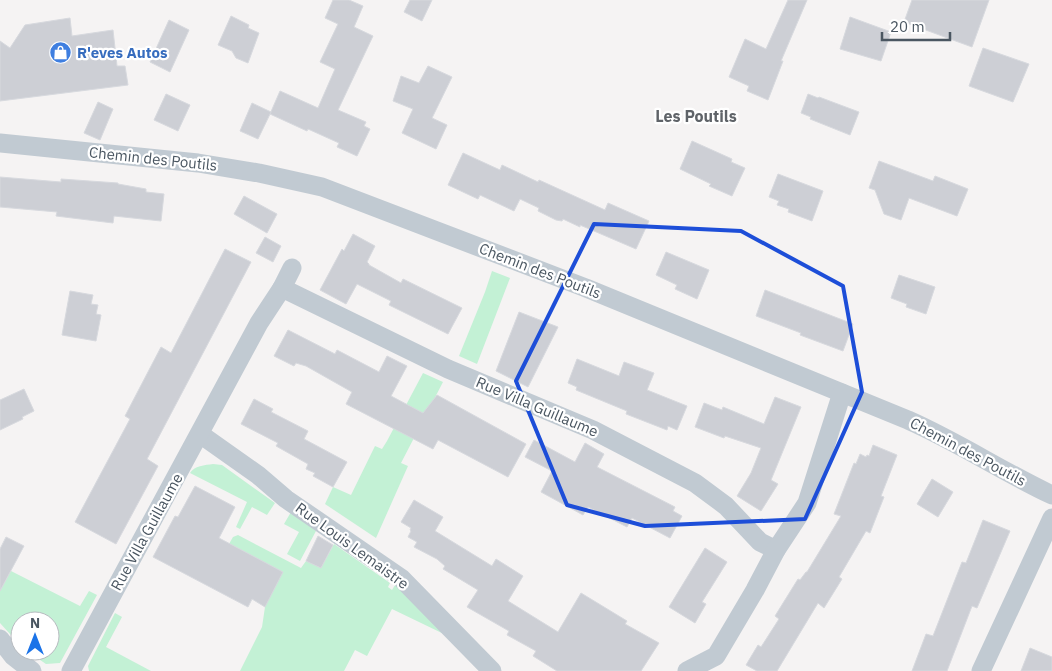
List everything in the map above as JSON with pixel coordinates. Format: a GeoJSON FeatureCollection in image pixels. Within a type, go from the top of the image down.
{"type":"FeatureCollection","features":[{"type":"Feature","properties":{"kind":"street","name":"Chemin des Poutils"},"geometry":{"type":"LineString","coordinates":[[0,143],[198,163],[259,173],[322,187],[586,288],[942,435],[1020,480],[1052,495]]}},
{"type":"Feature","properties":{"kind":"street","name":"Rue Villa Guillaume"},"geometry":{"type":"LineString","coordinates":[[71,671],[259,323],[282,288],[292,268]]}},
{"type":"Feature","properties":{"kind":"street","name":"Rue Villa Guillaume"},"geometry":{"type":"LineString","coordinates":[[282,288],[448,369],[593,430],[695,483],[726,506],[760,542],[776,550]]}},
{"type":"Feature","properties":{"kind":"street"},"geometry":{"type":"LineString","coordinates":[[687,671],[716,656],[776,550],[807,503],[842,393]]}},
{"type":"Feature","properties":{"kind":"street","name":"Rue Louis Lemaistre"},"geometry":{"type":"LineString","coordinates":[[200,434],[258,475],[286,499],[402,578],[492,671]]}},
{"type":"Feature","properties":{"kind":"street"},"geometry":{"type":"LineString","coordinates":[[981,671],[1052,518]]}},
{"type":"Feature","properties":{"kind":"street"},"geometry":{"type":"LineString","coordinates":[[0,639],[13,656],[32,671]]}},
{"type":"Feature","properties":{"kind":"highlighted area"},"geometry":{"type":"Polygon","coordinates":[[[594,224],[741,231],[843,286],[862,392],[805,519],[645,526],[567,505],[516,381],[594,224]]]}},
{"type":"Feature","properties":{"kind":"green space"},"geometry":{"type":"Polygon","coordinates":[[[492,271],[510,278],[477,364],[459,356],[492,271]]]}},
{"type":"Feature","properties":{"kind":"green space"},"geometry":{"type":"Polygon","coordinates":[[[423,373],[443,382],[401,463],[408,466],[376,538],[325,504],[333,487],[351,495],[375,446],[382,449],[423,373]]]}},
{"type":"Feature","properties":{"kind":"green space"},"geometry":{"type":"Polygon","coordinates":[[[213,464],[222,465],[275,503],[267,515],[252,507],[240,529],[236,527],[247,502],[190,473],[197,467],[213,464]]]}},
{"type":"Feature","properties":{"kind":"green space"},"geometry":{"type":"Polygon","coordinates":[[[291,512],[316,531],[300,561],[287,554],[299,532],[284,524],[291,512]]]}},
{"type":"Feature","properties":{"kind":"green space"},"geometry":{"type":"Polygon","coordinates":[[[238,535],[301,568],[306,561],[321,568],[334,544],[390,583],[388,587],[392,590],[395,585],[448,636],[392,609],[367,656],[355,650],[344,671],[240,671],[262,627],[265,607],[229,544],[233,537],[238,535]]]}},
{"type":"Feature","properties":{"kind":"green space"},"geometry":{"type":"Polygon","coordinates":[[[11,571],[80,606],[89,591],[97,595],[60,663],[46,664],[42,661],[60,661],[60,611],[10,611],[10,634],[0,623],[0,591],[11,571]]]}},
{"type":"Feature","properties":{"kind":"green space"},"geometry":{"type":"Polygon","coordinates":[[[115,613],[122,617],[106,647],[151,671],[89,671],[88,666],[115,613]]]}},
{"type":"Feature","properties":{"kind":"building"},"geometry":{"type":"Polygon","coordinates":[[[333,0],[349,0],[363,6],[354,27],[373,36],[338,110],[366,122],[364,126],[370,129],[357,156],[337,147],[339,143],[270,114],[280,91],[318,108],[335,69],[320,62],[338,24],[325,18],[333,0]]]}},
{"type":"Feature","properties":{"kind":"building"},"geometry":{"type":"Polygon","coordinates":[[[410,0],[432,0],[422,21],[404,12],[410,0]]]}},
{"type":"Feature","properties":{"kind":"building"},"geometry":{"type":"Polygon","coordinates":[[[788,0],[807,0],[781,61],[783,61],[768,100],[747,91],[749,86],[729,77],[745,39],[766,49],[788,0]]]}},
{"type":"Feature","properties":{"kind":"building"},"geometry":{"type":"Polygon","coordinates":[[[912,0],[989,0],[972,47],[904,22],[912,0]]]}},
{"type":"Feature","properties":{"kind":"building"},"geometry":{"type":"Polygon","coordinates":[[[231,16],[249,25],[248,28],[259,33],[248,63],[236,58],[232,51],[218,45],[231,16]]]}},
{"type":"Feature","properties":{"kind":"building"},"geometry":{"type":"Polygon","coordinates":[[[850,17],[891,32],[881,61],[840,49],[850,17]]]}},
{"type":"Feature","properties":{"kind":"building","name":"R'eves Autos"},"geometry":{"type":"Polygon","coordinates":[[[70,18],[72,36],[113,30],[117,66],[125,66],[128,85],[0,101],[0,41],[10,48],[25,25],[70,18]]]}},
{"type":"Feature","properties":{"kind":"building"},"geometry":{"type":"Polygon","coordinates":[[[169,20],[189,30],[170,72],[150,62],[169,20]]]}},
{"type":"Feature","properties":{"kind":"building"},"geometry":{"type":"Polygon","coordinates":[[[983,48],[1029,64],[1013,102],[969,86],[983,48]]]}},
{"type":"Feature","properties":{"kind":"building"},"geometry":{"type":"Polygon","coordinates":[[[428,66],[452,77],[432,118],[447,125],[436,149],[402,133],[413,109],[393,101],[401,76],[419,83],[428,66]]]}},
{"type":"Feature","properties":{"kind":"building"},"geometry":{"type":"Polygon","coordinates":[[[166,94],[190,105],[178,131],[154,120],[166,94]]]}},
{"type":"Feature","properties":{"kind":"building"},"geometry":{"type":"Polygon","coordinates":[[[808,94],[859,112],[850,135],[810,119],[811,117],[801,113],[808,94]]]}},
{"type":"Feature","properties":{"kind":"building"},"geometry":{"type":"Polygon","coordinates":[[[98,102],[113,109],[100,140],[84,133],[98,102]]]}},
{"type":"Feature","properties":{"kind":"building"},"geometry":{"type":"Polygon","coordinates":[[[252,103],[271,112],[258,139],[240,131],[252,103]]]}},
{"type":"Feature","properties":{"kind":"building"},"geometry":{"type":"Polygon","coordinates":[[[692,141],[732,159],[731,162],[745,168],[732,196],[709,186],[711,184],[680,169],[692,141]]]}},
{"type":"Feature","properties":{"kind":"building"},"geometry":{"type":"Polygon","coordinates":[[[463,153],[500,170],[502,165],[605,210],[608,203],[649,221],[636,249],[580,225],[580,227],[563,219],[562,221],[556,220],[538,211],[539,208],[520,199],[514,211],[480,195],[478,199],[448,185],[463,153]]]}},
{"type":"Feature","properties":{"kind":"building"},"geometry":{"type":"Polygon","coordinates":[[[879,161],[933,181],[935,176],[968,189],[957,216],[909,198],[901,220],[884,214],[875,190],[869,188],[879,161]]]}},
{"type":"Feature","properties":{"kind":"building"},"geometry":{"type":"Polygon","coordinates":[[[778,174],[823,191],[812,221],[788,212],[789,209],[777,205],[779,201],[769,197],[778,174]]]}},
{"type":"Feature","properties":{"kind":"building"},"geometry":{"type":"Polygon","coordinates":[[[0,177],[61,182],[61,179],[118,183],[146,189],[146,192],[164,194],[161,221],[114,216],[113,223],[56,216],[57,212],[0,207],[0,177]]]}},
{"type":"Feature","properties":{"kind":"building"},"geometry":{"type":"Polygon","coordinates":[[[244,196],[277,214],[267,233],[234,214],[244,196]]]}},
{"type":"Feature","properties":{"kind":"building"},"geometry":{"type":"Polygon","coordinates":[[[353,234],[375,246],[367,262],[369,265],[401,283],[403,279],[462,308],[448,334],[389,305],[391,301],[357,284],[346,304],[320,290],[342,249],[344,251],[353,234]]]}},
{"type":"Feature","properties":{"kind":"building"},"geometry":{"type":"Polygon","coordinates":[[[265,237],[281,246],[273,262],[256,253],[265,237]]]}},
{"type":"Feature","properties":{"kind":"building"},"geometry":{"type":"Polygon","coordinates":[[[225,249],[251,262],[147,459],[158,466],[116,544],[75,522],[130,419],[125,416],[161,347],[171,353],[225,249]]]}},
{"type":"Feature","properties":{"kind":"building"},"geometry":{"type":"Polygon","coordinates":[[[666,252],[709,270],[697,299],[675,289],[677,285],[656,275],[666,252]]]}},
{"type":"Feature","properties":{"kind":"building"},"geometry":{"type":"Polygon","coordinates":[[[899,275],[935,287],[926,314],[906,307],[907,304],[891,298],[899,275]]]}},
{"type":"Feature","properties":{"kind":"building"},"geometry":{"type":"Polygon","coordinates":[[[765,290],[853,324],[843,351],[756,316],[765,290]]]}},
{"type":"Feature","properties":{"kind":"building"},"geometry":{"type":"Polygon","coordinates":[[[70,291],[93,295],[91,304],[98,305],[96,314],[101,315],[96,341],[62,335],[70,291]]]}},
{"type":"Feature","properties":{"kind":"building"},"geometry":{"type":"Polygon","coordinates":[[[519,312],[558,327],[528,387],[496,371],[519,312]]]}},
{"type":"Feature","properties":{"kind":"building"},"geometry":{"type":"Polygon","coordinates":[[[288,330],[335,354],[337,350],[379,372],[387,356],[407,366],[391,396],[423,413],[437,395],[526,444],[508,477],[438,440],[433,449],[346,404],[352,392],[306,366],[296,363],[294,366],[274,356],[288,330]]]}},
{"type":"Feature","properties":{"kind":"building"},"geometry":{"type":"Polygon","coordinates":[[[577,359],[619,376],[624,362],[654,373],[647,390],[687,406],[677,430],[668,426],[667,430],[626,414],[627,411],[576,390],[577,387],[568,383],[577,359]]]}},
{"type":"Feature","properties":{"kind":"building"},"geometry":{"type":"Polygon","coordinates":[[[24,389],[34,411],[22,417],[23,419],[0,430],[0,400],[24,389]]]}},
{"type":"Feature","properties":{"kind":"building"},"geometry":{"type":"Polygon","coordinates":[[[775,397],[801,407],[771,480],[778,484],[761,511],[737,496],[751,473],[761,448],[725,436],[724,438],[695,427],[704,403],[722,410],[723,407],[764,424],[775,397]]]}},
{"type":"Feature","properties":{"kind":"building"},"geometry":{"type":"Polygon","coordinates":[[[254,399],[273,409],[271,412],[308,431],[304,439],[347,462],[333,487],[313,476],[315,473],[306,469],[308,464],[276,446],[278,443],[241,424],[254,399]]]}},
{"type":"Feature","properties":{"kind":"building"},"geometry":{"type":"Polygon","coordinates":[[[534,440],[575,462],[585,443],[604,454],[597,467],[675,507],[673,511],[682,516],[670,538],[632,518],[627,527],[588,507],[583,515],[541,492],[552,471],[525,457],[534,440]]]}},
{"type":"Feature","properties":{"kind":"building"},"geometry":{"type":"Polygon","coordinates":[[[873,445],[897,455],[881,496],[884,497],[870,533],[866,531],[839,577],[842,579],[824,608],[818,603],[777,671],[757,671],[746,665],[758,645],[761,647],[779,619],[775,616],[798,579],[800,580],[807,572],[841,516],[834,514],[854,463],[856,464],[860,454],[866,457],[867,455],[869,456],[873,445]]]}},
{"type":"Feature","properties":{"kind":"building"},"geometry":{"type":"Polygon","coordinates":[[[932,479],[953,492],[938,517],[917,504],[932,479]]]}},
{"type":"Feature","properties":{"kind":"building"},"geometry":{"type":"Polygon","coordinates":[[[195,486],[235,507],[219,538],[283,572],[265,607],[252,599],[248,607],[153,557],[175,516],[178,517],[195,486]]]}},
{"type":"Feature","properties":{"kind":"building"},"geometry":{"type":"Polygon","coordinates":[[[414,500],[443,517],[435,531],[492,566],[496,559],[523,576],[508,601],[558,632],[581,593],[627,621],[625,624],[659,643],[641,671],[557,671],[533,656],[536,651],[507,635],[509,631],[467,607],[478,590],[443,569],[445,566],[437,559],[414,547],[417,542],[408,537],[411,528],[401,522],[414,500]]]}},
{"type":"Feature","properties":{"kind":"building"},"geometry":{"type":"Polygon","coordinates":[[[983,520],[1010,531],[977,608],[972,606],[947,671],[912,671],[926,634],[933,636],[962,562],[966,563],[983,520]]]}},
{"type":"Feature","properties":{"kind":"building"},"geometry":{"type":"Polygon","coordinates":[[[318,536],[333,545],[321,568],[306,561],[318,536]]]}},
{"type":"Feature","properties":{"kind":"building"},"geometry":{"type":"Polygon","coordinates":[[[6,537],[24,546],[0,591],[0,549],[6,537]]]}},
{"type":"Feature","properties":{"kind":"building"},"geometry":{"type":"Polygon","coordinates":[[[705,548],[727,562],[702,602],[706,604],[695,623],[669,607],[705,548]]]}},
{"type":"Feature","properties":{"kind":"building"},"geometry":{"type":"Polygon","coordinates":[[[1030,648],[1052,657],[1052,671],[1021,671],[1030,648]]]}},
{"type":"Feature","properties":{"kind":"place","name":"R'eves Autos"},"geometry":{"type":"Point","coordinates":[61,53]}},
{"type":"Feature","properties":{"kind":"district","name":"Les Poutils"},"geometry":{"type":"Point","coordinates":[696,116]}}]}
